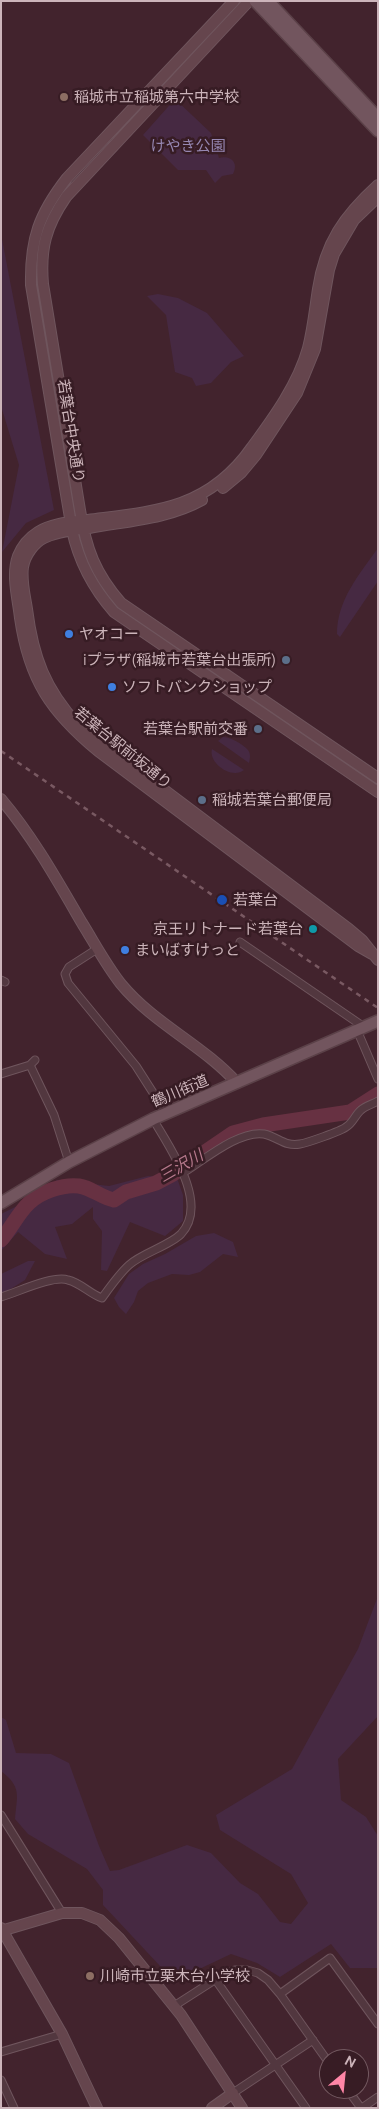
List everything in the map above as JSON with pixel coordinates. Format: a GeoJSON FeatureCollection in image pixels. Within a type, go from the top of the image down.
{"type":"FeatureCollection","features":[{"type":"Feature","properties":{"kind":"main road"},"geometry":{"type":"LineString","coordinates":[[255,1],[378,131]]}},
{"type":"Feature","properties":{"kind":"main road"},"geometry":{"type":"LineString","coordinates":[[268,1],[378,118]]}},
{"type":"Feature","properties":{"kind":"main road","name":"鶴川街道"},"geometry":{"type":"LineString","coordinates":[[1,1203],[69,1162],[153,1119],[378,1021]]}},
{"type":"Feature","properties":{"kind":"street","name":"若葉台中央通り"},"geometry":{"type":"LineString","coordinates":[[234,1],[67,178],[46,208],[35,233],[31,253],[31,285],[71,526],[75,545],[89,580],[114,612],[378,792]]}},
{"type":"Feature","properties":{"kind":"street","name":"若葉台中央通り"},"geometry":{"type":"LineString","coordinates":[[250,1],[66,197],[48,229],[41,261],[43,284],[82,525],[86,544],[100,575],[121,603],[378,778]]}},
{"type":"Feature","properties":{"kind":"street"},"geometry":{"type":"LineString","coordinates":[[82,525],[180,503],[213,487],[238,466],[281,405],[301,367],[308,347],[324,260],[330,246],[346,218],[378,185]]}},
{"type":"Feature","properties":{"kind":"street"},"geometry":{"type":"LineString","coordinates":[[71,526],[169,515],[188,508],[217,492],[241,474],[278,423],[303,380],[317,342],[329,270],[334,254],[354,220],[378,197]]}},
{"type":"Feature","properties":{"kind":"street","name":"若葉台駅前坂通り"},"geometry":{"type":"LineString","coordinates":[[71,526],[39,531],[30,538],[18,555],[15,565],[15,582],[23,637],[28,656],[44,694],[56,712],[72,730],[98,751],[375,957]]}},
{"type":"Feature","properties":{"kind":"street","name":"若葉台駅前坂通り"},"geometry":{"type":"LineString","coordinates":[[71,526],[36,543],[26,558],[23,568],[31,637],[35,654],[50,688],[62,708],[78,725],[102,744],[357,935],[375,957]]}},
{"type":"Feature","properties":{"kind":"street"},"geometry":{"type":"LineString","coordinates":[[1,798],[21,823],[38,849],[112,972],[134,999],[218,1063],[237,1083]]}},
{"type":"Feature","properties":{"kind":"street"},"geometry":{"type":"LineString","coordinates":[[240,942],[360,1029],[378,1079]]}},
{"type":"Feature","properties":{"kind":"street"},"geometry":{"type":"LineString","coordinates":[[97,949],[68,966],[65,974],[68,983],[136,1066],[166,1113]]}},
{"type":"Feature","properties":{"kind":"street"},"geometry":{"type":"LineString","coordinates":[[1,1074],[33,1063],[54,1115],[69,1162]]}},
{"type":"Feature","properties":{"kind":"street"},"geometry":{"type":"LineString","coordinates":[[183,1173],[245,1136],[267,1135],[286,1144],[299,1145],[339,1131],[348,1126],[361,1110],[378,1101]]}},
{"type":"Feature","properties":{"kind":"street"},"geometry":{"type":"LineString","coordinates":[[1,1297],[55,1280],[66,1279],[82,1285],[102,1298],[129,1265],[180,1234],[190,1216],[191,1193],[183,1173],[153,1119]]}},
{"type":"Feature","properties":{"kind":"street"},"geometry":{"type":"LineString","coordinates":[[1,1815],[62,1913]]}},
{"type":"Feature","properties":{"kind":"street"},"geometry":{"type":"LineString","coordinates":[[97,2108],[62,2034],[2,1930],[62,1913],[82,1913],[100,1920],[119,1938],[174,2006],[242,2108]]}},
{"type":"Feature","properties":{"kind":"street"},"geometry":{"type":"LineString","coordinates":[[280,1994],[330,1958],[378,2024]]}},
{"type":"Feature","properties":{"kind":"street"},"geometry":{"type":"LineString","coordinates":[[174,2006],[215,1979],[235,1970],[258,1972],[280,1994],[319,2049]]}},
{"type":"Feature","properties":{"kind":"street"},"geometry":{"type":"LineString","coordinates":[[215,1979],[306,2108]]}},
{"type":"Feature","properties":{"kind":"street"},"geometry":{"type":"LineString","coordinates":[[1,2052],[62,2034]]}},
{"type":"Feature","properties":{"kind":"street"},"geometry":{"type":"LineString","coordinates":[[212,2108],[312,2040]]}},
{"type":"Feature","properties":{"kind":"street"},"geometry":{"type":"LineString","coordinates":[[1,2080],[14,2108]]}},
{"type":"Feature","properties":{"kind":"street"},"geometry":{"type":"LineString","coordinates":[[362,2108],[378,2096]]}},
{"type":"Feature","properties":{"kind":"green space","name":"けやき公園"},"geometry":{"type":"Polygon","coordinates":[[[175,99],[211,133],[219,158],[223,157],[233,161],[235,170],[233,174],[222,176],[215,183],[206,170],[178,170],[143,135],[175,99]]]}},
{"type":"Feature","properties":{"kind":"green space"},"geometry":{"type":"Polygon","coordinates":[[[1,234],[54,510],[26,523],[2,552],[19,465],[1,406],[1,234]]]}},
{"type":"Feature","properties":{"kind":"green space"},"geometry":{"type":"Polygon","coordinates":[[[158,294],[178,298],[207,313],[244,356],[231,362],[211,383],[196,386],[192,378],[175,372],[166,315],[147,296],[158,294]]]}},
{"type":"Feature","properties":{"kind":"green space"},"geometry":{"type":"Polygon","coordinates":[[[378,548],[378,581],[340,637],[337,634],[338,622],[345,599],[350,588],[378,548]]]}},
{"type":"Feature","properties":{"kind":"green space"},"geometry":{"type":"Polygon","coordinates":[[[223,737],[240,743],[248,750],[250,753],[249,763],[218,741],[223,737]]]}},
{"type":"Feature","properties":{"kind":"green space"},"geometry":{"type":"Polygon","coordinates":[[[212,749],[244,770],[239,773],[233,773],[222,768],[214,760],[212,749]]]}},
{"type":"Feature","properties":{"kind":"green space"},"geometry":{"type":"Polygon","coordinates":[[[148,1176],[177,1178],[183,1195],[183,1221],[165,1236],[130,1222],[107,1271],[101,1270],[102,1231],[93,1219],[93,1207],[72,1224],[55,1227],[67,1259],[45,1254],[18,1232],[1,1251],[1,1214],[35,1197],[57,1180],[109,1186],[148,1176]]]}},
{"type":"Feature","properties":{"kind":"green space"},"geometry":{"type":"Polygon","coordinates":[[[214,1233],[233,1242],[238,1257],[223,1254],[200,1272],[189,1275],[172,1274],[148,1283],[138,1291],[134,1302],[126,1314],[119,1307],[114,1298],[129,1274],[143,1264],[196,1236],[214,1233]]]}},
{"type":"Feature","properties":{"kind":"green space"},"geometry":{"type":"Polygon","coordinates":[[[28,1261],[35,1261],[25,1280],[1,1295],[1,1274],[28,1261]]]}},
{"type":"Feature","properties":{"kind":"green space"},"geometry":{"type":"Polygon","coordinates":[[[378,1596],[378,1716],[338,1759],[341,1800],[366,1817],[378,1836],[378,1968],[350,1968],[331,1944],[280,1977],[257,1963],[231,1954],[174,1981],[103,1905],[103,1890],[87,1869],[28,1834],[15,1819],[17,1792],[12,1782],[1,1771],[1,1717],[6,1720],[16,1753],[51,1754],[69,1763],[110,1871],[119,1870],[187,1845],[211,1853],[240,1883],[258,1894],[280,1922],[291,1924],[308,1903],[291,1874],[220,1830],[216,1815],[292,1769],[358,1649],[378,1596]]]}},
{"type":"Feature","properties":{"kind":"waterway","name":"三沢川"},"geometry":{"type":"LineString","coordinates":[[1,1240],[21,1211],[39,1195],[66,1186],[79,1186],[114,1200],[126,1192],[156,1183],[173,1174],[233,1133],[263,1125],[350,1112],[378,1094]]}},
{"type":"Feature","properties":{"kind":"railway"},"geometry":{"type":"LineString","coordinates":[[1,751],[378,1008]]}},
{"type":"Feature","properties":{"kind":"place","name":"稲城市立稲城第六中学校"},"geometry":{"type":"Point","coordinates":[64,97]}},
{"type":"Feature","properties":{"kind":"place","name":"ヤオコー"},"geometry":{"type":"Point","coordinates":[69,634]}},
{"type":"Feature","properties":{"kind":"place","name":"iプラザ(稲城市若葉台出張所)"},"geometry":{"type":"Point","coordinates":[286,660]}},
{"type":"Feature","properties":{"kind":"place","name":"ソフトバンクショップ"},"geometry":{"type":"Point","coordinates":[112,687]}},
{"type":"Feature","properties":{"kind":"place","name":"若葉台駅前交番"},"geometry":{"type":"Point","coordinates":[258,729]}},
{"type":"Feature","properties":{"kind":"place","name":"稲城若葉台郵便局"},"geometry":{"type":"Point","coordinates":[202,800]}},
{"type":"Feature","properties":{"kind":"place","name":"若葉台"},"geometry":{"type":"Point","coordinates":[222,900]}},
{"type":"Feature","properties":{"kind":"place","name":"京王リトナード若葉台"},"geometry":{"type":"Point","coordinates":[313,929]}},
{"type":"Feature","properties":{"kind":"place","name":"まいばすけっと"},"geometry":{"type":"Point","coordinates":[125,950]}},
{"type":"Feature","properties":{"kind":"place","name":"川崎市立栗木台小学校"},"geometry":{"type":"Point","coordinates":[90,1976]}}]}
